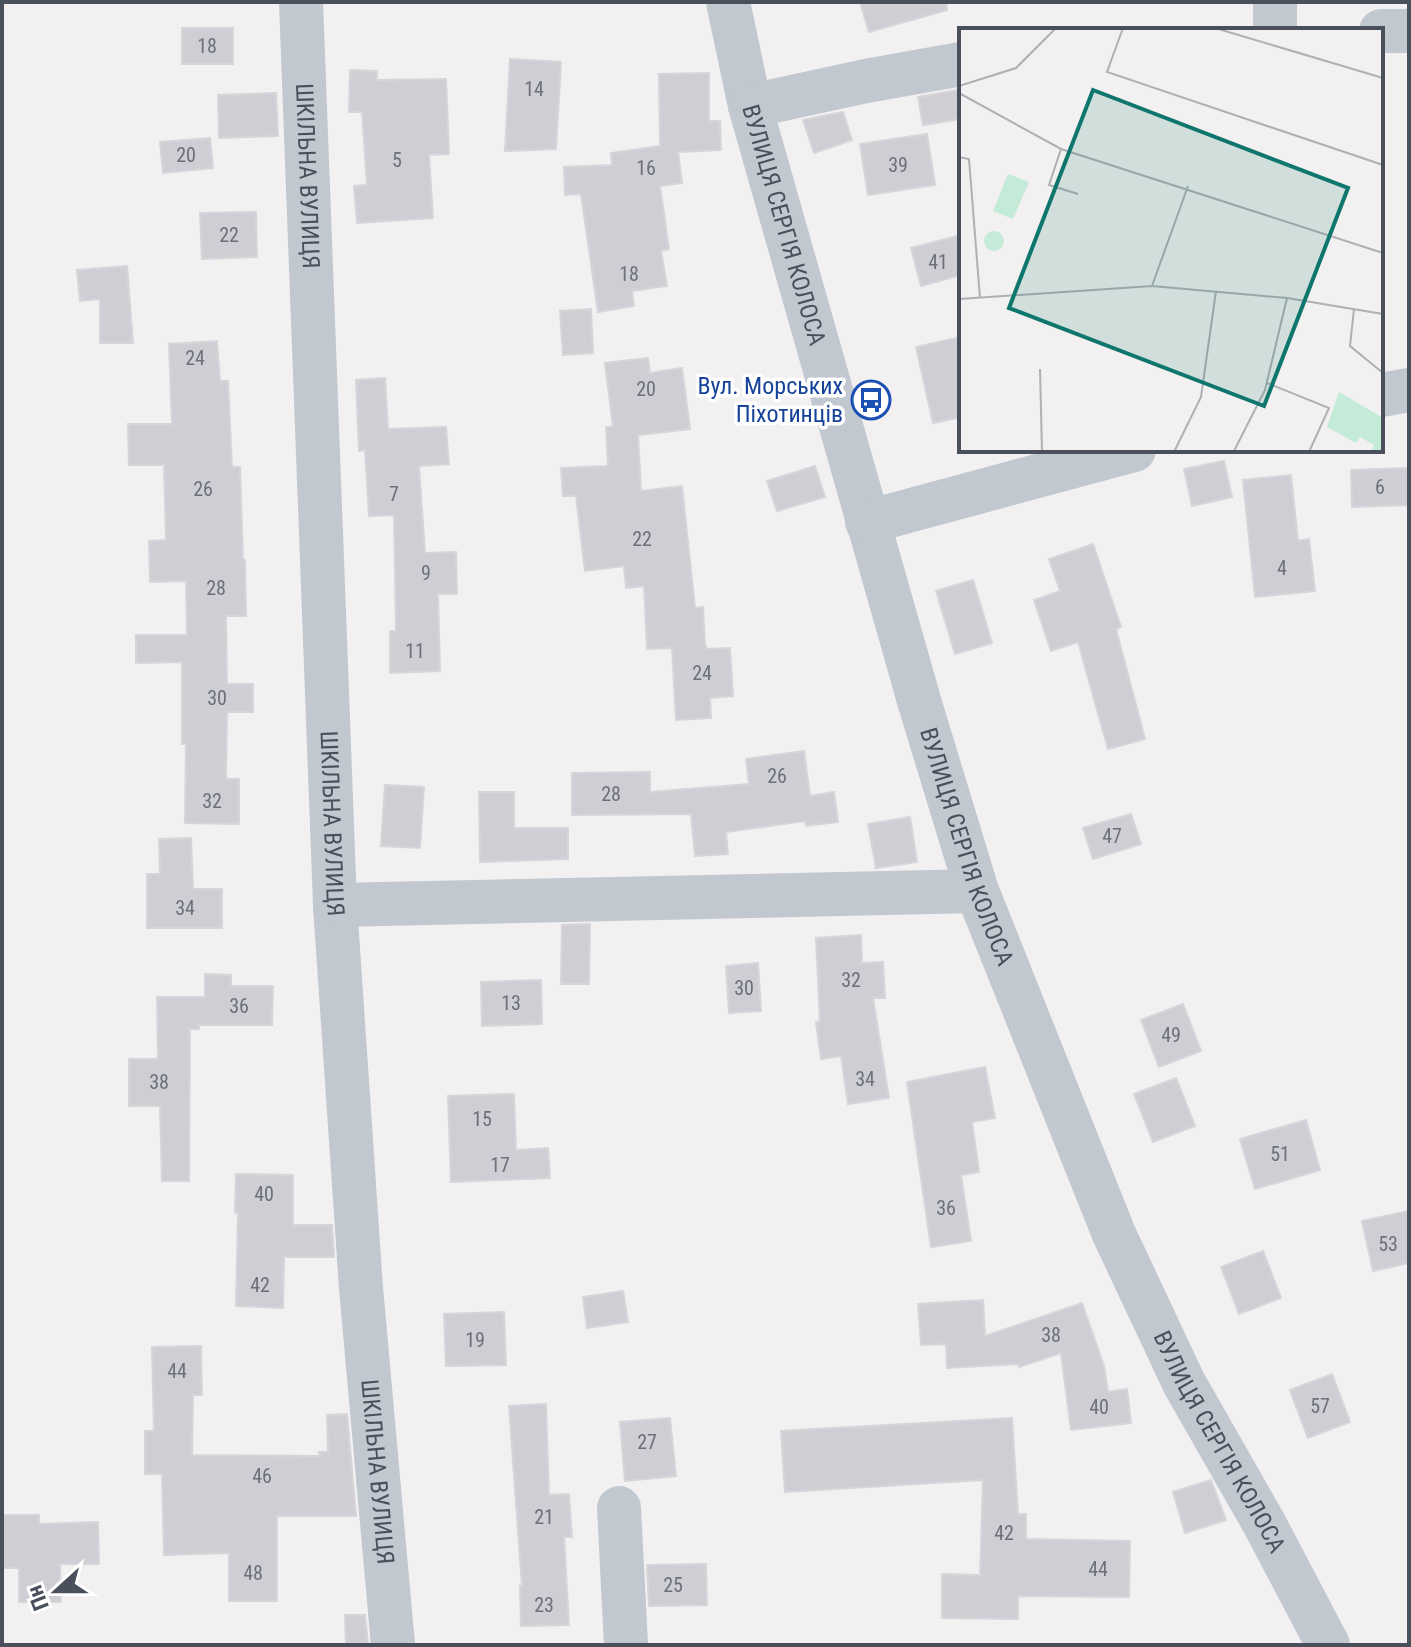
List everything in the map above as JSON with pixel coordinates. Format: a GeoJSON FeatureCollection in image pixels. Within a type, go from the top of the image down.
{"type":"FeatureCollection","features":[{"type":"Feature","properties":{"kind":"street","name":"ШКІЛЬНА ВУЛИЦЯ"},"geometry":{"type":"LineString","coordinates":[[301,2],[335,905],[361,1288],[393,1645]]}},
{"type":"Feature","properties":{"kind":"street","name":"ВУЛИЦЯ СЕРГІЯ КОЛОСА"},"geometry":{"type":"LineString","coordinates":[[728,2],[750,106],[867,522],[977,891],[1114,1234],[1184,1383],[1265,1525],[1328,1645]]}},
{"type":"Feature","properties":{"kind":"street"},"geometry":{"type":"LineString","coordinates":[[1275,2],[1275,28]]}},
{"type":"Feature","properties":{"kind":"street"},"geometry":{"type":"LineString","coordinates":[[1383,31],[1409,31]]}},
{"type":"Feature","properties":{"kind":"street"},"geometry":{"type":"LineString","coordinates":[[750,106],[959,64]]}},
{"type":"Feature","properties":{"kind":"street"},"geometry":{"type":"LineString","coordinates":[[1383,395],[1409,390]]}},
{"type":"Feature","properties":{"kind":"street"},"geometry":{"type":"LineString","coordinates":[[867,522],[1127,452]]}},
{"type":"Feature","properties":{"kind":"street"},"geometry":{"type":"LineString","coordinates":[[335,905],[977,891]]}},
{"type":"Feature","properties":{"kind":"street"},"geometry":{"type":"LineString","coordinates":[[619,1508],[626,1645]]}},
{"type":"Feature","properties":{"kind":"building"},"geometry":{"type":"Polygon","coordinates":[[[860,2],[946,2],[947,10],[869,32],[860,2]]]}},
{"type":"Feature","properties":{"kind":"building"},"geometry":{"type":"Polygon","coordinates":[[[182,28],[233,28],[233,64],[182,64],[182,28]]]}},
{"type":"Feature","properties":{"kind":"building"},"geometry":{"type":"Polygon","coordinates":[[[510,59],[561,62],[556,149],[505,151],[510,59]]]}},
{"type":"Feature","properties":{"kind":"building"},"geometry":{"type":"Polygon","coordinates":[[[350,70],[377,71],[377,80],[446,79],[449,154],[429,155],[433,218],[357,223],[354,186],[367,185],[362,112],[349,112],[350,70]]]}},
{"type":"Feature","properties":{"kind":"building"},"geometry":{"type":"Polygon","coordinates":[[[709,73],[709,121],[720,121],[721,150],[678,152],[682,183],[660,186],[669,249],[661,251],[667,286],[632,291],[634,306],[598,312],[581,194],[565,195],[564,167],[612,165],[611,153],[660,146],[659,74],[709,73]]]}},
{"type":"Feature","properties":{"kind":"building"},"geometry":{"type":"Polygon","coordinates":[[[958,90],[959,119],[923,125],[918,97],[958,90]]]}},
{"type":"Feature","properties":{"kind":"building"},"geometry":{"type":"Polygon","coordinates":[[[276,93],[278,136],[219,138],[218,95],[276,93]]]}},
{"type":"Feature","properties":{"kind":"building"},"geometry":{"type":"Polygon","coordinates":[[[843,112],[852,140],[814,153],[803,120],[843,112]]]}},
{"type":"Feature","properties":{"kind":"building"},"geometry":{"type":"Polygon","coordinates":[[[927,134],[935,185],[868,195],[860,144],[927,134]]]}},
{"type":"Feature","properties":{"kind":"building"},"geometry":{"type":"Polygon","coordinates":[[[210,138],[213,168],[163,173],[160,142],[210,138]]]}},
{"type":"Feature","properties":{"kind":"building"},"geometry":{"type":"Polygon","coordinates":[[[256,212],[257,257],[202,259],[200,213],[256,212]]]}},
{"type":"Feature","properties":{"kind":"building"},"geometry":{"type":"Polygon","coordinates":[[[959,236],[959,276],[921,286],[911,248],[959,236]]]}},
{"type":"Feature","properties":{"kind":"building"},"geometry":{"type":"Polygon","coordinates":[[[127,266],[133,343],[100,343],[100,299],[80,301],[77,270],[127,266]]]}},
{"type":"Feature","properties":{"kind":"building"},"geometry":{"type":"Polygon","coordinates":[[[591,309],[593,353],[563,355],[560,311],[591,309]]]}},
{"type":"Feature","properties":{"kind":"building"},"geometry":{"type":"Polygon","coordinates":[[[959,337],[959,417],[933,423],[916,347],[959,337]]]}},
{"type":"Feature","properties":{"kind":"building"},"geometry":{"type":"Polygon","coordinates":[[[217,341],[220,381],[228,381],[232,467],[240,467],[245,560],[246,616],[226,616],[227,684],[253,684],[253,712],[227,712],[226,779],[239,779],[239,824],[185,823],[186,744],[182,744],[182,662],[136,663],[136,635],[187,635],[186,581],[150,582],[149,541],[166,540],[164,465],[129,465],[128,424],[172,424],[169,344],[217,341]]]}},
{"type":"Feature","properties":{"kind":"building"},"geometry":{"type":"Polygon","coordinates":[[[648,358],[650,373],[682,368],[690,429],[638,435],[641,491],[682,486],[695,608],[703,607],[705,645],[707,649],[730,648],[733,696],[710,698],[711,718],[676,720],[672,648],[647,649],[644,586],[626,588],[624,566],[585,571],[576,496],[563,496],[561,468],[608,466],[606,427],[613,427],[605,363],[648,358]]]}},
{"type":"Feature","properties":{"kind":"building"},"geometry":{"type":"Polygon","coordinates":[[[385,378],[388,429],[446,427],[449,464],[419,466],[425,553],[456,552],[457,594],[438,594],[440,671],[390,673],[390,631],[396,631],[394,515],[369,516],[365,450],[359,451],[356,380],[385,378]]]}},
{"type":"Feature","properties":{"kind":"building"},"geometry":{"type":"Polygon","coordinates":[[[1224,461],[1232,497],[1192,506],[1184,469],[1224,461]]]}},
{"type":"Feature","properties":{"kind":"building"},"geometry":{"type":"Polygon","coordinates":[[[815,466],[825,497],[777,511],[767,481],[815,466]]]}},
{"type":"Feature","properties":{"kind":"building"},"geometry":{"type":"Polygon","coordinates":[[[1409,468],[1409,505],[1352,507],[1351,470],[1409,468]]]}},
{"type":"Feature","properties":{"kind":"building"},"geometry":{"type":"Polygon","coordinates":[[[1291,475],[1298,541],[1309,539],[1315,591],[1255,597],[1243,480],[1291,475]]]}},
{"type":"Feature","properties":{"kind":"building"},"geometry":{"type":"Polygon","coordinates":[[[1093,544],[1121,627],[1116,629],[1145,739],[1108,749],[1078,642],[1051,651],[1034,600],[1060,591],[1049,559],[1093,544]]]}},
{"type":"Feature","properties":{"kind":"building"},"geometry":{"type":"Polygon","coordinates":[[[973,580],[992,643],[955,654],[936,591],[973,580]]]}},
{"type":"Feature","properties":{"kind":"building"},"geometry":{"type":"Polygon","coordinates":[[[804,751],[810,796],[834,792],[838,822],[806,826],[805,821],[726,832],[728,854],[695,856],[691,814],[572,815],[572,773],[650,772],[650,792],[749,784],[746,759],[804,751]]]}},
{"type":"Feature","properties":{"kind":"building"},"geometry":{"type":"Polygon","coordinates":[[[385,785],[424,787],[420,848],[381,846],[385,785]]]}},
{"type":"Feature","properties":{"kind":"building"},"geometry":{"type":"Polygon","coordinates":[[[479,792],[514,792],[514,828],[568,828],[568,859],[480,862],[479,792]]]}},
{"type":"Feature","properties":{"kind":"building"},"geometry":{"type":"Polygon","coordinates":[[[1131,814],[1141,844],[1093,859],[1083,828],[1131,814]]]}},
{"type":"Feature","properties":{"kind":"building"},"geometry":{"type":"Polygon","coordinates":[[[910,817],[917,862],[876,868],[868,824],[910,817]]]}},
{"type":"Feature","properties":{"kind":"building"},"geometry":{"type":"Polygon","coordinates":[[[191,838],[193,889],[222,889],[222,928],[147,928],[147,874],[160,874],[159,839],[191,838]]]}},
{"type":"Feature","properties":{"kind":"building"},"geometry":{"type":"Polygon","coordinates":[[[590,924],[589,984],[561,984],[562,925],[590,924]]]}},
{"type":"Feature","properties":{"kind":"building"},"geometry":{"type":"Polygon","coordinates":[[[861,935],[862,963],[883,962],[885,998],[873,998],[889,1098],[848,1104],[841,1056],[821,1059],[816,1022],[820,1021],[816,938],[861,935]]]}},
{"type":"Feature","properties":{"kind":"building"},"geometry":{"type":"Polygon","coordinates":[[[758,963],[761,1011],[729,1013],[726,966],[758,963]]]}},
{"type":"Feature","properties":{"kind":"building"},"geometry":{"type":"Polygon","coordinates":[[[205,974],[231,975],[231,986],[273,986],[272,1025],[199,1025],[199,1029],[190,1029],[189,1181],[162,1181],[160,1106],[129,1106],[129,1059],[158,1059],[157,997],[205,997],[205,974]]]}},
{"type":"Feature","properties":{"kind":"building"},"geometry":{"type":"Polygon","coordinates":[[[541,980],[542,1024],[482,1026],[481,982],[541,980]]]}},
{"type":"Feature","properties":{"kind":"building"},"geometry":{"type":"Polygon","coordinates":[[[1183,1004],[1201,1051],[1159,1067],[1141,1020],[1183,1004]]]}},
{"type":"Feature","properties":{"kind":"building"},"geometry":{"type":"Polygon","coordinates":[[[985,1067],[995,1118],[972,1122],[979,1172],[961,1175],[971,1241],[931,1247],[907,1082],[985,1067]]]}},
{"type":"Feature","properties":{"kind":"building"},"geometry":{"type":"Polygon","coordinates":[[[1176,1078],[1195,1126],[1153,1142],[1134,1094],[1176,1078]]]}},
{"type":"Feature","properties":{"kind":"building"},"geometry":{"type":"Polygon","coordinates":[[[514,1094],[516,1150],[548,1148],[550,1178],[451,1182],[448,1096],[514,1094]]]}},
{"type":"Feature","properties":{"kind":"building"},"geometry":{"type":"Polygon","coordinates":[[[1306,1120],[1320,1170],[1255,1189],[1240,1139],[1306,1120]]]}},
{"type":"Feature","properties":{"kind":"building"},"geometry":{"type":"Polygon","coordinates":[[[236,1174],[293,1175],[293,1225],[332,1225],[334,1257],[284,1257],[283,1308],[236,1306],[236,1174]]]}},
{"type":"Feature","properties":{"kind":"building"},"geometry":{"type":"Polygon","coordinates":[[[1409,1211],[1409,1263],[1373,1271],[1362,1221],[1409,1211]]]}},
{"type":"Feature","properties":{"kind":"building"},"geometry":{"type":"Polygon","coordinates":[[[1263,1251],[1281,1298],[1239,1314],[1221,1267],[1263,1251]]]}},
{"type":"Feature","properties":{"kind":"building"},"geometry":{"type":"Polygon","coordinates":[[[623,1291],[628,1322],[587,1328],[583,1297],[623,1291]]]}},
{"type":"Feature","properties":{"kind":"building"},"geometry":{"type":"Polygon","coordinates":[[[983,1300],[985,1336],[1082,1303],[1104,1366],[1108,1392],[1127,1389],[1131,1423],[1071,1430],[1061,1353],[1019,1367],[1018,1364],[947,1368],[946,1344],[921,1345],[918,1304],[983,1300]]]}},
{"type":"Feature","properties":{"kind":"building"},"geometry":{"type":"Polygon","coordinates":[[[504,1312],[506,1365],[446,1366],[444,1314],[504,1312]]]}},
{"type":"Feature","properties":{"kind":"building"},"geometry":{"type":"Polygon","coordinates":[[[201,1346],[202,1395],[193,1395],[192,1455],[320,1456],[319,1452],[328,1452],[327,1415],[347,1414],[356,1516],[277,1516],[277,1601],[229,1601],[229,1553],[164,1555],[162,1474],[145,1474],[145,1431],[154,1431],[152,1347],[201,1346]]]}},
{"type":"Feature","properties":{"kind":"building"},"geometry":{"type":"Polygon","coordinates":[[[1332,1374],[1350,1422],[1308,1438],[1290,1390],[1332,1374]]]}},
{"type":"Feature","properties":{"kind":"building"},"geometry":{"type":"Polygon","coordinates":[[[546,1404],[549,1495],[569,1494],[572,1537],[564,1537],[569,1625],[521,1626],[522,1586],[509,1406],[546,1404]]]}},
{"type":"Feature","properties":{"kind":"building"},"geometry":{"type":"Polygon","coordinates":[[[670,1418],[676,1476],[625,1481],[620,1422],[670,1418]]]}},
{"type":"Feature","properties":{"kind":"building"},"geometry":{"type":"Polygon","coordinates":[[[1012,1418],[1018,1514],[1026,1514],[1026,1539],[1130,1541],[1129,1597],[1018,1596],[1018,1619],[942,1618],[942,1574],[980,1575],[983,1480],[785,1492],[781,1431],[1012,1418]]]}},
{"type":"Feature","properties":{"kind":"building"},"geometry":{"type":"Polygon","coordinates":[[[1211,1480],[1226,1520],[1185,1533],[1173,1492],[1211,1480]]]}},
{"type":"Feature","properties":{"kind":"building"},"geometry":{"type":"Polygon","coordinates":[[[2,1515],[39,1515],[39,1524],[98,1522],[99,1564],[60,1564],[61,1602],[19,1602],[19,1568],[2,1568],[2,1515]]]}},
{"type":"Feature","properties":{"kind":"building"},"geometry":{"type":"Polygon","coordinates":[[[706,1564],[707,1605],[649,1606],[647,1565],[706,1564]]]}},
{"type":"Feature","properties":{"kind":"building"},"geometry":{"type":"Polygon","coordinates":[[[345,1615],[365,1615],[368,1645],[346,1645],[345,1615]]]}},
{"type":"Feature","properties":{"kind":"place","name":"Вул. Морських Піхотинців"},"geometry":{"type":"Point","coordinates":[871,400]}}]}
